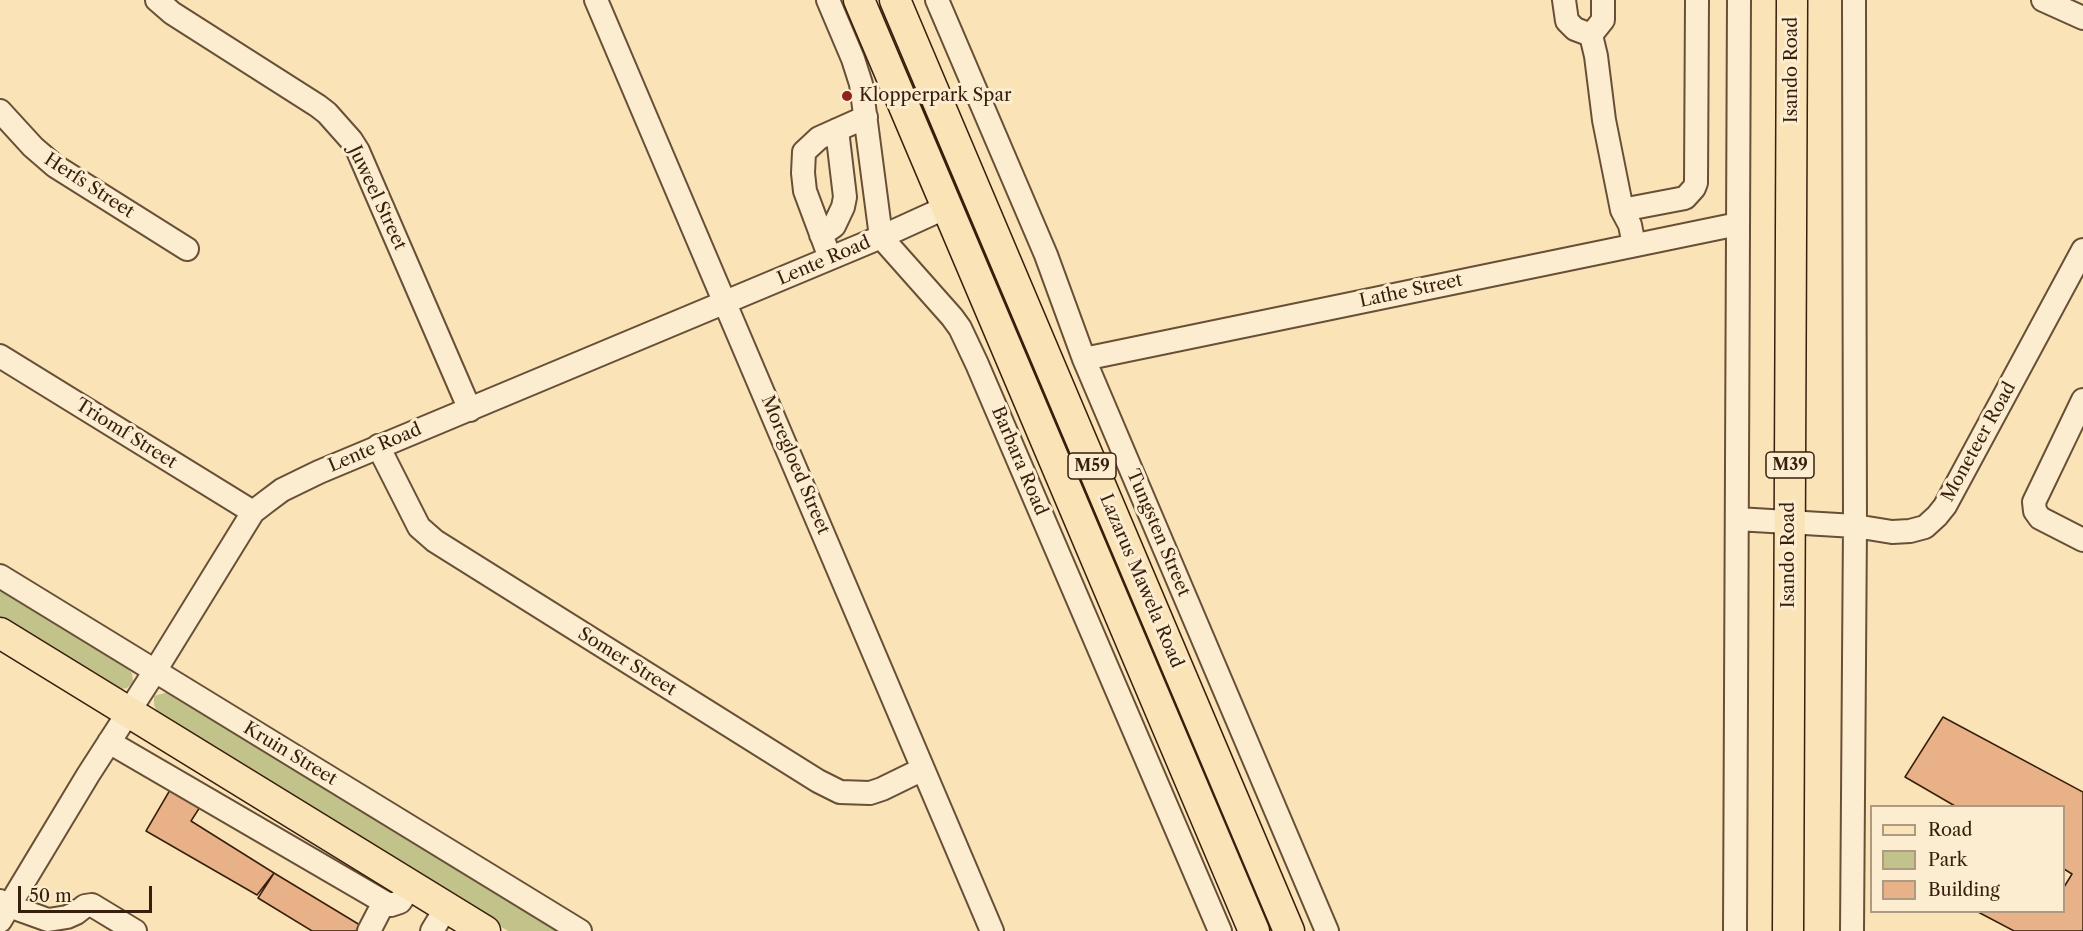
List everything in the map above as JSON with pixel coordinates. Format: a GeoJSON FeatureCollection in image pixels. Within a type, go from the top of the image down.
{"type":"FeatureCollection","features":[{"type":"Feature","properties":{"kind":"main road","name":"Lazarus Mawela Road"},"geometry":{"type":"LineString","coordinates":[[859,0],[1254,931]]}},
{"type":"Feature","properties":{"kind":"main road","name":"Lazarus Mawela Road"},"geometry":{"type":"LineString","coordinates":[[895,0],[1289,931]]}},
{"type":"Feature","properties":{"kind":"main road","name":"Isando Road"},"geometry":{"type":"LineString","coordinates":[[1788,931],[1792,0]]}},
{"type":"Feature","properties":{"kind":"main road"},"geometry":{"type":"LineString","coordinates":[[937,98],[952,167],[952,182],[947,207]]}},
{"type":"Feature","properties":{"kind":"main road"},"geometry":{"type":"LineString","coordinates":[[0,633],[411,885],[439,919],[485,931]]}},
{"type":"Feature","properties":{"kind":"street","name":"Juweel Street"},"geometry":{"type":"LineString","coordinates":[[157,0],[178,17],[318,106],[351,140],[358,151],[470,410]]}},
{"type":"Feature","properties":{"kind":"street","name":"Moregloed Street"},"geometry":{"type":"LineString","coordinates":[[596,0],[992,931]]}},
{"type":"Feature","properties":{"kind":"street"},"geometry":{"type":"LineString","coordinates":[[828,0],[857,70],[866,117],[881,237]]}},
{"type":"Feature","properties":{"kind":"street","name":"Tungsten Street"},"geometry":{"type":"LineString","coordinates":[[937,0],[1046,255],[1083,359],[1327,931]]}},
{"type":"Feature","properties":{"kind":"street"},"geometry":{"type":"LineString","coordinates":[[1564,0],[1567,21],[1575,28],[1591,35]]}},
{"type":"Feature","properties":{"kind":"street"},"geometry":{"type":"LineString","coordinates":[[1591,35],[1603,20],[1604,0]]}},
{"type":"Feature","properties":{"kind":"street"},"geometry":{"type":"LineString","coordinates":[[1622,210],[1685,198],[1696,183],[1697,0]]}},
{"type":"Feature","properties":{"kind":"street"},"geometry":{"type":"LineString","coordinates":[[1735,931],[1739,0]]}},
{"type":"Feature","properties":{"kind":"street"},"geometry":{"type":"LineString","coordinates":[[1852,931],[1855,526],[1854,0]]}},
{"type":"Feature","properties":{"kind":"street"},"geometry":{"type":"LineString","coordinates":[[2043,0],[2083,18]]}},
{"type":"Feature","properties":{"kind":"street"},"geometry":{"type":"LineString","coordinates":[[1591,35],[1604,120],[1622,210],[1630,225],[1634,245]]}},
{"type":"Feature","properties":{"kind":"street","name":"Herfs Street"},"geometry":{"type":"LineString","coordinates":[[0,111],[33,147],[55,166],[187,249]]}},
{"type":"Feature","properties":{"kind":"street"},"geometry":{"type":"LineString","coordinates":[[830,258],[805,190],[802,173],[804,152],[819,138],[866,117]]}},
{"type":"Feature","properties":{"kind":"street"},"geometry":{"type":"LineString","coordinates":[[821,236],[834,226],[845,197],[837,130]]}},
{"type":"Feature","properties":{"kind":"street","name":"Lente Road"},"geometry":{"type":"LineString","coordinates":[[3,909],[253,512],[282,490],[378,446],[470,410],[947,207]]}},
{"type":"Feature","properties":{"kind":"street","name":"Lathe Street"},"geometry":{"type":"LineString","coordinates":[[1083,359],[1738,224]]}},
{"type":"Feature","properties":{"kind":"street","name":"Barbara Road"},"geometry":{"type":"LineString","coordinates":[[881,237],[960,328],[992,397],[1220,931]]}},
{"type":"Feature","properties":{"kind":"street","name":"Moneteer Road"},"geometry":{"type":"LineString","coordinates":[[1737,519],[1855,526],[1892,532],[1925,527],[1945,506],[2083,250]]}},
{"type":"Feature","properties":{"kind":"street","name":"Triomf Street"},"geometry":{"type":"LineString","coordinates":[[0,356],[253,512]]}},
{"type":"Feature","properties":{"kind":"street"},"geometry":{"type":"LineString","coordinates":[[2083,400],[2034,502],[2035,511],[2040,518],[2083,540]]}},
{"type":"Feature","properties":{"kind":"street","name":"Somer Street"},"geometry":{"type":"LineString","coordinates":[[378,446],[419,527],[435,542],[818,781],[840,792],[870,793],[923,769]]}},
{"type":"Feature","properties":{"kind":"street","name":"Kruin Street"},"geometry":{"type":"LineString","coordinates":[[0,576],[580,931]]}},
{"type":"Feature","properties":{"kind":"street"},"geometry":{"type":"LineString","coordinates":[[109,742],[384,902],[391,904],[400,902],[411,885]]}},
{"type":"Feature","properties":{"kind":"street"},"geometry":{"type":"LineString","coordinates":[[294,851],[311,824]]}},
{"type":"Feature","properties":{"kind":"street"},"geometry":{"type":"LineString","coordinates":[[369,931],[384,902]]}},
{"type":"Feature","properties":{"kind":"street"},"geometry":{"type":"LineString","coordinates":[[3,909],[48,920],[76,914],[85,906],[92,905],[135,931]]}},
{"type":"Feature","properties":{"kind":"green space"},"geometry":{"type":"Polygon","coordinates":[[[0,588],[127,668],[132,673],[133,682],[127,688],[116,690],[0,621],[0,588]]]}},
{"type":"Feature","properties":{"kind":"green space"},"geometry":{"type":"Polygon","coordinates":[[[172,691],[560,931],[508,931],[160,718],[154,705],[154,696],[172,691]]]}},
{"type":"Feature","properties":{"kind":"building"},"geometry":{"type":"Polygon","coordinates":[[[1943,717],[2083,792],[2083,931],[2014,931],[1980,913],[2065,913],[2065,885],[2072,874],[2065,870],[2065,805],[1953,805],[1905,777],[1943,717]]]}},
{"type":"Feature","properties":{"kind":"building"},"geometry":{"type":"Polygon","coordinates":[[[170,790],[200,807],[191,821],[274,873],[257,895],[146,831],[170,790]]]}},
{"type":"Feature","properties":{"kind":"building"},"geometry":{"type":"Polygon","coordinates":[[[274,873],[360,925],[356,931],[312,931],[258,898],[274,873]]]}},
{"type":"Feature","properties":{"kind":"place","name":"Klopperpark Spar"},"geometry":{"type":"Point","coordinates":[847,96]}}]}
